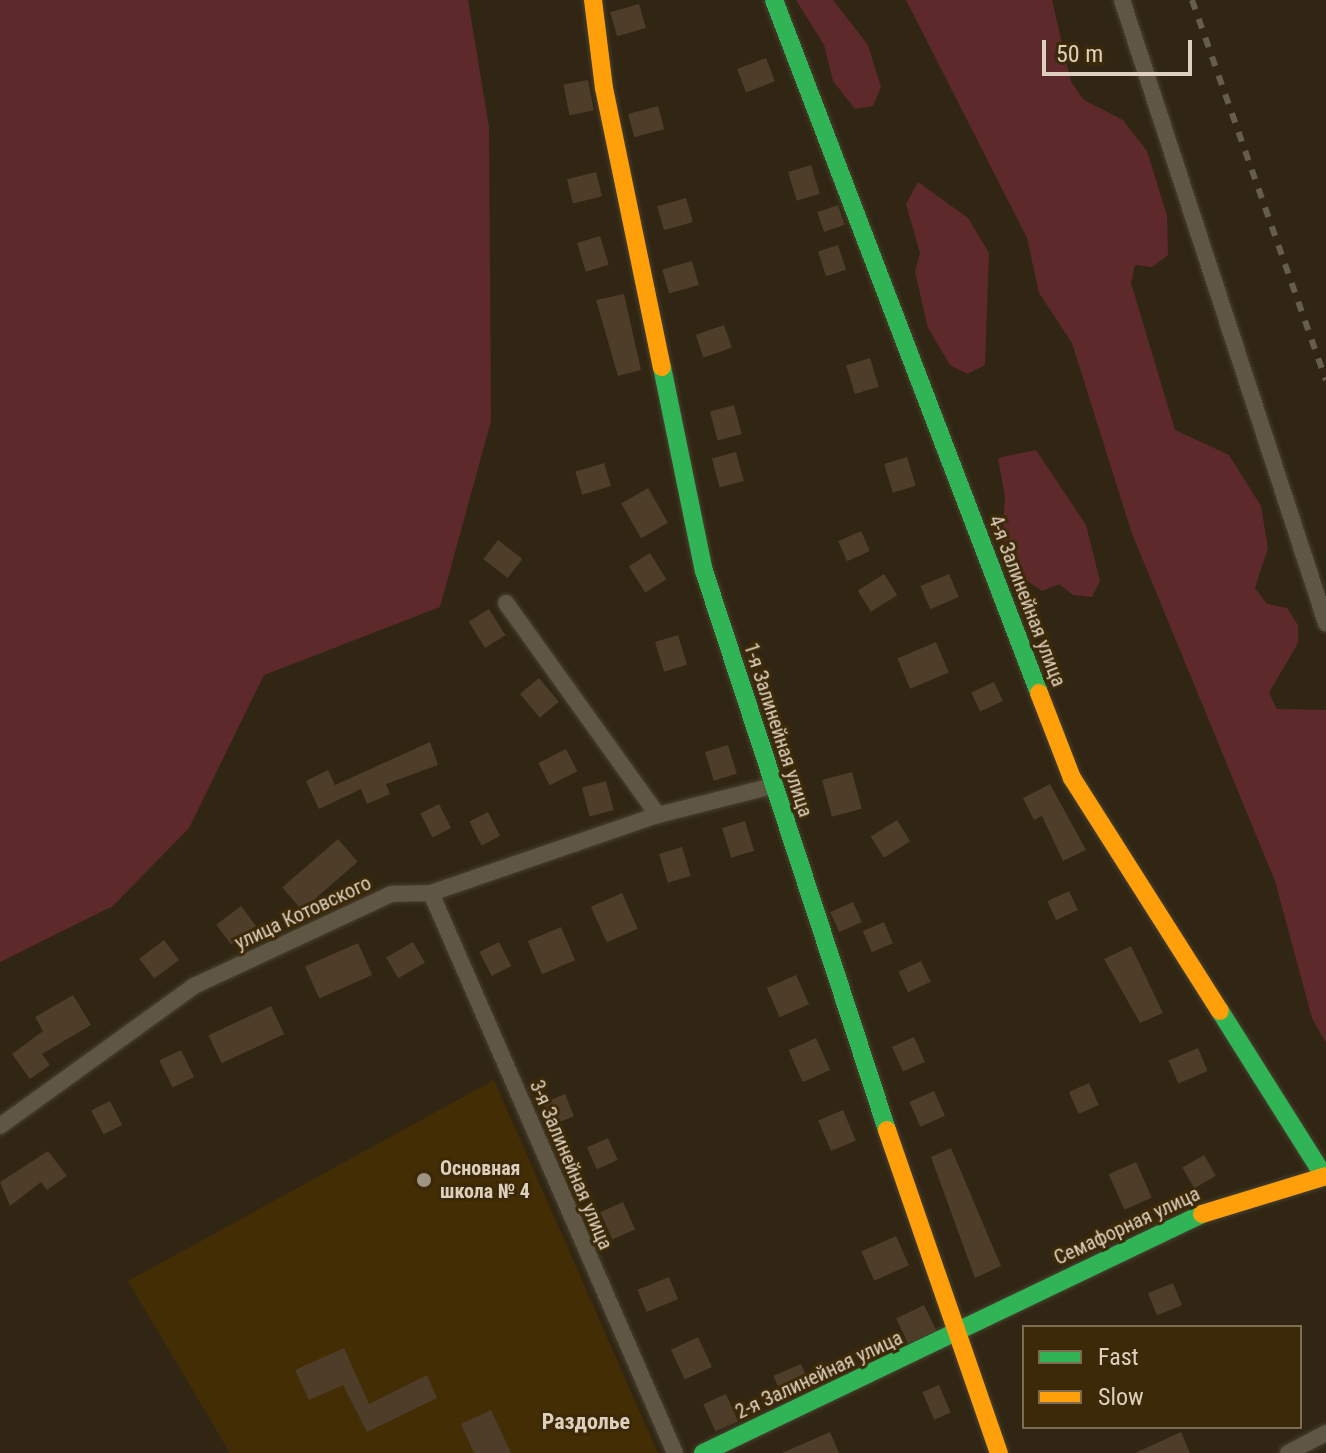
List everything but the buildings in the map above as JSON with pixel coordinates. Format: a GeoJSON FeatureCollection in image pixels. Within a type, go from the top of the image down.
{"type":"FeatureCollection","features":[{"type":"Feature","properties":{"kind":"street","name":"1-я Залинейная улица"},"geometry":{"type":"LineString","coordinates":[[593,0],[604,88],[704,571],[954,1337],[999,1453]]}},
{"type":"Feature","properties":{"kind":"street","name":"4-я Залинейная улица"},"geometry":{"type":"LineString","coordinates":[[774,0],[1072,778],[1325,1176]]}},
{"type":"Feature","properties":{"kind":"street"},"geometry":{"type":"LineString","coordinates":[[1122,0],[1326,623]]}},
{"type":"Feature","properties":{"kind":"street"},"geometry":{"type":"LineString","coordinates":[[506,603],[658,815]]}},
{"type":"Feature","properties":{"kind":"street","name":"улица Котовского"},"geometry":{"type":"LineString","coordinates":[[0,1126],[194,986],[391,894],[431,893],[658,815],[773,786]]}},
{"type":"Feature","properties":{"kind":"street","name":"3-я Залинейная улица"},"geometry":{"type":"LineString","coordinates":[[431,893],[675,1453]]}},
{"type":"Feature","properties":{"kind":"street","name":"Семафорная улица"},"geometry":{"type":"LineString","coordinates":[[954,1337],[1125,1247],[1227,1204],[1325,1176]]}},
{"type":"Feature","properties":{"kind":"street","name":"2-я Залинейная улица"},"geometry":{"type":"LineString","coordinates":[[703,1453],[954,1337]]}},
{"type":"Feature","properties":{"kind":"street"},"geometry":{"type":"LineString","coordinates":[[1288,1453],[1326,1433]]}},
{"type":"Feature","properties":{"kind":"shaded area"},"geometry":{"type":"Polygon","coordinates":[[[0,0],[468,0],[489,127],[491,421],[440,607],[264,675],[189,828],[113,906],[0,962],[0,0]]]}},
{"type":"Feature","properties":{"kind":"shaded area"},"geometry":{"type":"Polygon","coordinates":[[[796,0],[833,0],[868,45],[881,87],[873,106],[855,109],[833,81],[824,45],[796,0]]]}},
{"type":"Feature","properties":{"kind":"shaded area"},"geometry":{"type":"Polygon","coordinates":[[[906,0],[1052,0],[1071,82],[1084,100],[1123,120],[1147,151],[1167,216],[1168,255],[1152,267],[1135,265],[1131,283],[1175,430],[1229,455],[1261,506],[1268,548],[1255,588],[1267,604],[1287,608],[1298,625],[1298,643],[1269,693],[1277,709],[1326,710],[1326,1043],[1312,1018],[1275,881],[1131,531],[1072,343],[1039,293],[1027,238],[906,0]]]}},
{"type":"Feature","properties":{"kind":"shaded area"},"geometry":{"type":"Polygon","coordinates":[[[918,182],[968,218],[989,253],[985,365],[967,374],[950,365],[928,328],[915,272],[920,253],[906,204],[918,182]]]}},
{"type":"Feature","properties":{"kind":"shaded area"},"geometry":{"type":"Polygon","coordinates":[[[1036,450],[1086,525],[1100,581],[1092,597],[1073,595],[1059,584],[1042,591],[1012,571],[1002,537],[1005,497],[998,458],[1036,450]]]}},
{"type":"Feature","properties":{"kind":"shaded area","name":"Основная школа № 4"},"geometry":{"type":"Polygon","coordinates":[[[494,1080],[658,1453],[230,1453],[128,1281],[494,1080]]]}},
{"type":"Feature","properties":{"kind":"railway"},"geometry":{"type":"LineString","coordinates":[[1192,0],[1326,380]]}},
{"type":"Feature","properties":{"kind":"traffic: fast"},"geometry":{"type":"LineString","coordinates":[[774,0],[1039,693]]}},
{"type":"Feature","properties":{"kind":"traffic: fast"},"geometry":{"type":"LineString","coordinates":[[662,367],[704,571],[887,1130]]}},
{"type":"Feature","properties":{"kind":"traffic: fast"},"geometry":{"type":"LineString","coordinates":[[1220,1011],[1324,1176]]}},
{"type":"Feature","properties":{"kind":"traffic: fast"},"geometry":{"type":"LineString","coordinates":[[703,1453],[1202,1214]]}},
{"type":"Feature","properties":{"kind":"traffic: slow"},"geometry":{"type":"LineString","coordinates":[[593,0],[604,88],[662,367]]}},
{"type":"Feature","properties":{"kind":"traffic: slow"},"geometry":{"type":"LineString","coordinates":[[1039,693],[1072,778],[1220,1011]]}},
{"type":"Feature","properties":{"kind":"traffic: slow"},"geometry":{"type":"LineString","coordinates":[[887,1130],[999,1453]]}},
{"type":"Feature","properties":{"kind":"traffic: slow"},"geometry":{"type":"LineString","coordinates":[[1202,1214],[1326,1176]]}},
{"type":"Feature","properties":{"kind":"place","name":"Основная школа № 4"},"geometry":{"type":"Point","coordinates":[424,1180]}},
{"type":"Feature","properties":{"kind":"district","name":"Раздолье"},"geometry":{"type":"Point","coordinates":[586,1422]}}]}
